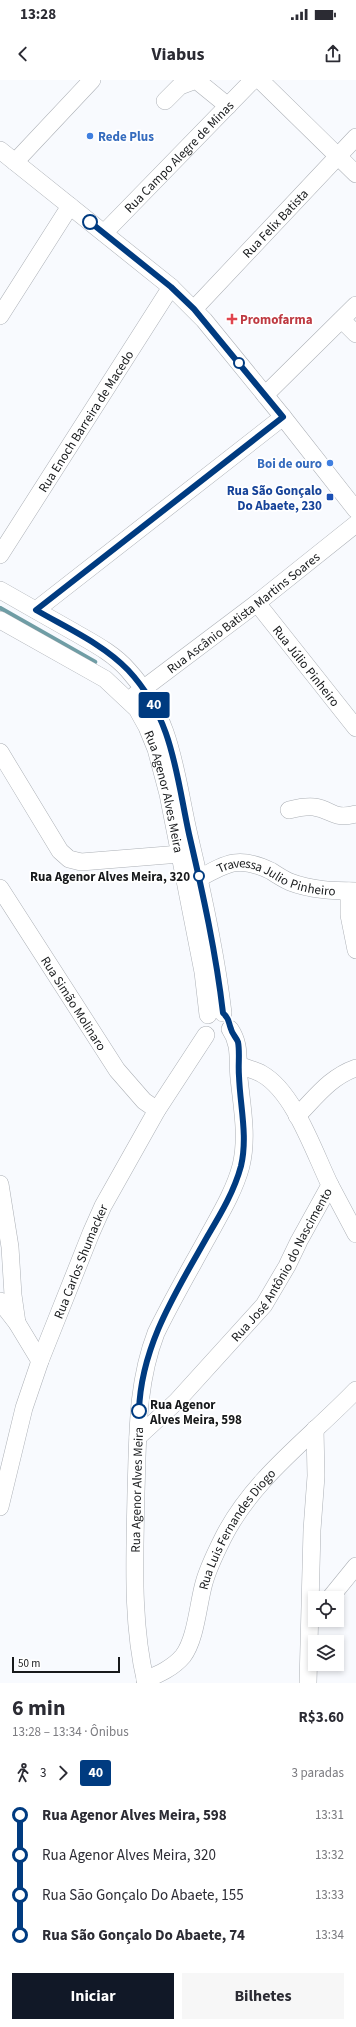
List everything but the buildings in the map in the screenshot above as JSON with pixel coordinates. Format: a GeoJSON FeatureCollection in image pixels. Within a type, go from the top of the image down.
{"type":"FeatureCollection","features":[{"type":"Feature","properties":{"kind":"street"},"geometry":{"type":"LineString","coordinates":[[15,162],[92,80]]}},
{"type":"Feature","properties":{"kind":"street"},"geometry":{"type":"LineString","coordinates":[[164,101],[180,86],[196,80],[228,106]]}},
{"type":"Feature","properties":{"kind":"street","name":"Rua Campo Alegre de Minas"},"geometry":{"type":"LineString","coordinates":[[104,233],[253,80]]}},
{"type":"Feature","properties":{"kind":"street"},"geometry":{"type":"LineString","coordinates":[[260,80],[356,174]]}},
{"type":"Feature","properties":{"kind":"street","name":"Rua Felix Batista"},"geometry":{"type":"LineString","coordinates":[[194,309],[356,137]]}},
{"type":"Feature","properties":{"kind":"street"},"geometry":{"type":"LineString","coordinates":[[0,150],[171,287],[194,309],[283,417],[356,510]]}},
{"type":"Feature","properties":{"kind":"street"},"geometry":{"type":"LineString","coordinates":[[0,316],[70,206]]}},
{"type":"Feature","properties":{"kind":"street","name":"Rua Enoch Barreira de Macedo"},"geometry":{"type":"LineString","coordinates":[[0,555],[171,287]]}},
{"type":"Feature","properties":{"kind":"street"},"geometry":{"type":"LineString","coordinates":[[265,395],[356,305]]}},
{"type":"Feature","properties":{"kind":"street"},"geometry":{"type":"LineString","coordinates":[[342,320],[356,334]]}},
{"type":"Feature","properties":{"kind":"street"},"geometry":{"type":"LineString","coordinates":[[36,610],[283,417]]}},
{"type":"Feature","properties":{"kind":"street","name":"Rua Ascânio Batista Martins Soares"},"geometry":{"type":"LineString","coordinates":[[129,700],[257,603],[356,524]]}},
{"type":"Feature","properties":{"kind":"street","name":"Rua Agenor Alves Meira"},"geometry":{"type":"LineString","coordinates":[[0,590],[115,658],[143,688],[162,722],[169,739],[181,785],[189,833],[200,878],[216,1014]]}},
{"type":"Feature","properties":{"kind":"street","name":"Rua Júlio Pinheiro"},"geometry":{"type":"LineString","coordinates":[[257,603],[356,728]]}},
{"type":"Feature","properties":{"kind":"street","name":"Rua Agenor Alves Meira"},"geometry":{"type":"LineString","coordinates":[[0,620],[105,679],[137,709],[147,727],[156,749],[168,794],[203,972],[216,1014]]}},
{"type":"Feature","properties":{"kind":"street"},"geometry":{"type":"LineString","coordinates":[[105,679],[115,658]]}},
{"type":"Feature","properties":{"kind":"street"},"geometry":{"type":"LineString","coordinates":[[0,752],[60,851],[69,859],[81,862],[180,854]]}},
{"type":"Feature","properties":{"kind":"street"},"geometry":{"type":"LineString","coordinates":[[289,810],[312,807],[340,817],[356,814]]}},
{"type":"Feature","properties":{"kind":"street","name":"Travessa Julio Pinheiro"},"geometry":{"type":"LineString","coordinates":[[200,878],[229,862],[240,861],[251,863],[289,881],[308,888],[352,891]]}},
{"type":"Feature","properties":{"kind":"street","name":"Rua Simão Molinaro"},"geometry":{"type":"LineString","coordinates":[[0,888],[117,1070],[144,1101],[157,1110]]}},
{"type":"Feature","properties":{"kind":"street"},"geometry":{"type":"LineString","coordinates":[[352,891],[349,915],[356,950]]}},
{"type":"Feature","properties":{"kind":"street"},"geometry":{"type":"LineString","coordinates":[[216,1014],[229,1020],[227,1033],[214,1039],[206,1035],[203,1027],[205,1018],[216,1014]]}},
{"type":"Feature","properties":{"kind":"street","name":"Rua Agenor Alves Meira"},"geometry":{"type":"LineString","coordinates":[[145,1681],[138,1645],[135,1540],[138,1438],[143,1373],[151,1346],[168,1308],[223,1210],[236,1182],[241,1165],[244,1146],[238,1043],[227,1033]]}},
{"type":"Feature","properties":{"kind":"street","name":"Rua Carlos Shumacker"},"geometry":{"type":"LineString","coordinates":[[0,1507],[24,1408],[40,1361],[64,1297],[103,1206],[157,1110],[206,1035]]}},
{"type":"Feature","properties":{"kind":"street","name":"Rua José Antônio do Nascimento"},"geometry":{"type":"LineString","coordinates":[[138,1438],[177,1401],[264,1305],[287,1266],[330,1185],[291,1104],[274,1083],[238,1061]]}},
{"type":"Feature","properties":{"kind":"street"},"geometry":{"type":"LineString","coordinates":[[297,1116],[328,1082],[356,1068]]}},
{"type":"Feature","properties":{"kind":"street"},"geometry":{"type":"LineString","coordinates":[[0,1184],[10,1247],[13,1295],[17,1323]]}},
{"type":"Feature","properties":{"kind":"street"},"geometry":{"type":"LineString","coordinates":[[330,1185],[356,1234]]}},
{"type":"Feature","properties":{"kind":"street"},"geometry":{"type":"LineString","coordinates":[[0,1301],[17,1323],[40,1361]]}},
{"type":"Feature","properties":{"kind":"street","name":"Rua Luis Fernandes Diogo"},"geometry":{"type":"LineString","coordinates":[[145,1681],[174,1665],[184,1654],[190,1642],[204,1581],[233,1520],[246,1502],[260,1485],[315,1429],[356,1390]]}},
{"type":"Feature","properties":{"kind":"street"},"geometry":{"type":"LineString","coordinates":[[313,1591],[312,1530],[316,1476],[315,1429]]}},
{"type":"Feature","properties":{"kind":"street"},"geometry":{"type":"LineString","coordinates":[[336,1591],[356,1566]]}},
{"type":"Feature","properties":{"kind":"street"},"geometry":{"type":"LineString","coordinates":[[308,1683],[313,1627]]}},
{"type":"Feature","properties":{"kind":"waterway"},"geometry":{"type":"LineString","coordinates":[[0,608],[95,662]]}},
{"type":"Feature","properties":{"kind":"bus line","name":"40"},"geometry":{"type":"LineString","coordinates":[[90,222],[171,287],[194,309],[283,417],[36,610],[115,658],[128,670],[143,688],[162,722],[169,739],[181,785],[189,833],[200,878],[220,987],[223,1013],[227,1016],[231,1024],[230,1029],[235,1036],[239,1049],[238,1065],[243,1113],[244,1146],[241,1165],[236,1182],[223,1210],[168,1308],[148,1353],[143,1373],[139,1411]]}},
{"type":"Feature","properties":{"kind":"place","name":"Rede Plus"},"geometry":{"type":"Point","coordinates":[90,136]}},
{"type":"Feature","properties":{"kind":"place","name":"Promofarma"},"geometry":{"type":"Point","coordinates":[232,319]}},
{"type":"Feature","properties":{"kind":"place","name":"Boi de ouro"},"geometry":{"type":"Point","coordinates":[330,463]}},
{"type":"Feature","properties":{"kind":"place","name":"Rua São Gonçalo Do Abaete, 230"},"geometry":{"type":"Point","coordinates":[330,497]}},
{"type":"Feature","properties":{"kind":"place","name":"Rua Agenor Alves Meira, 320"},"geometry":{"type":"Point","coordinates":[199,876]}},
{"type":"Feature","properties":{"kind":"place","name":"Rua Agenor Alves Meira, 598"},"geometry":{"type":"Point","coordinates":[139,1411]}}]}
